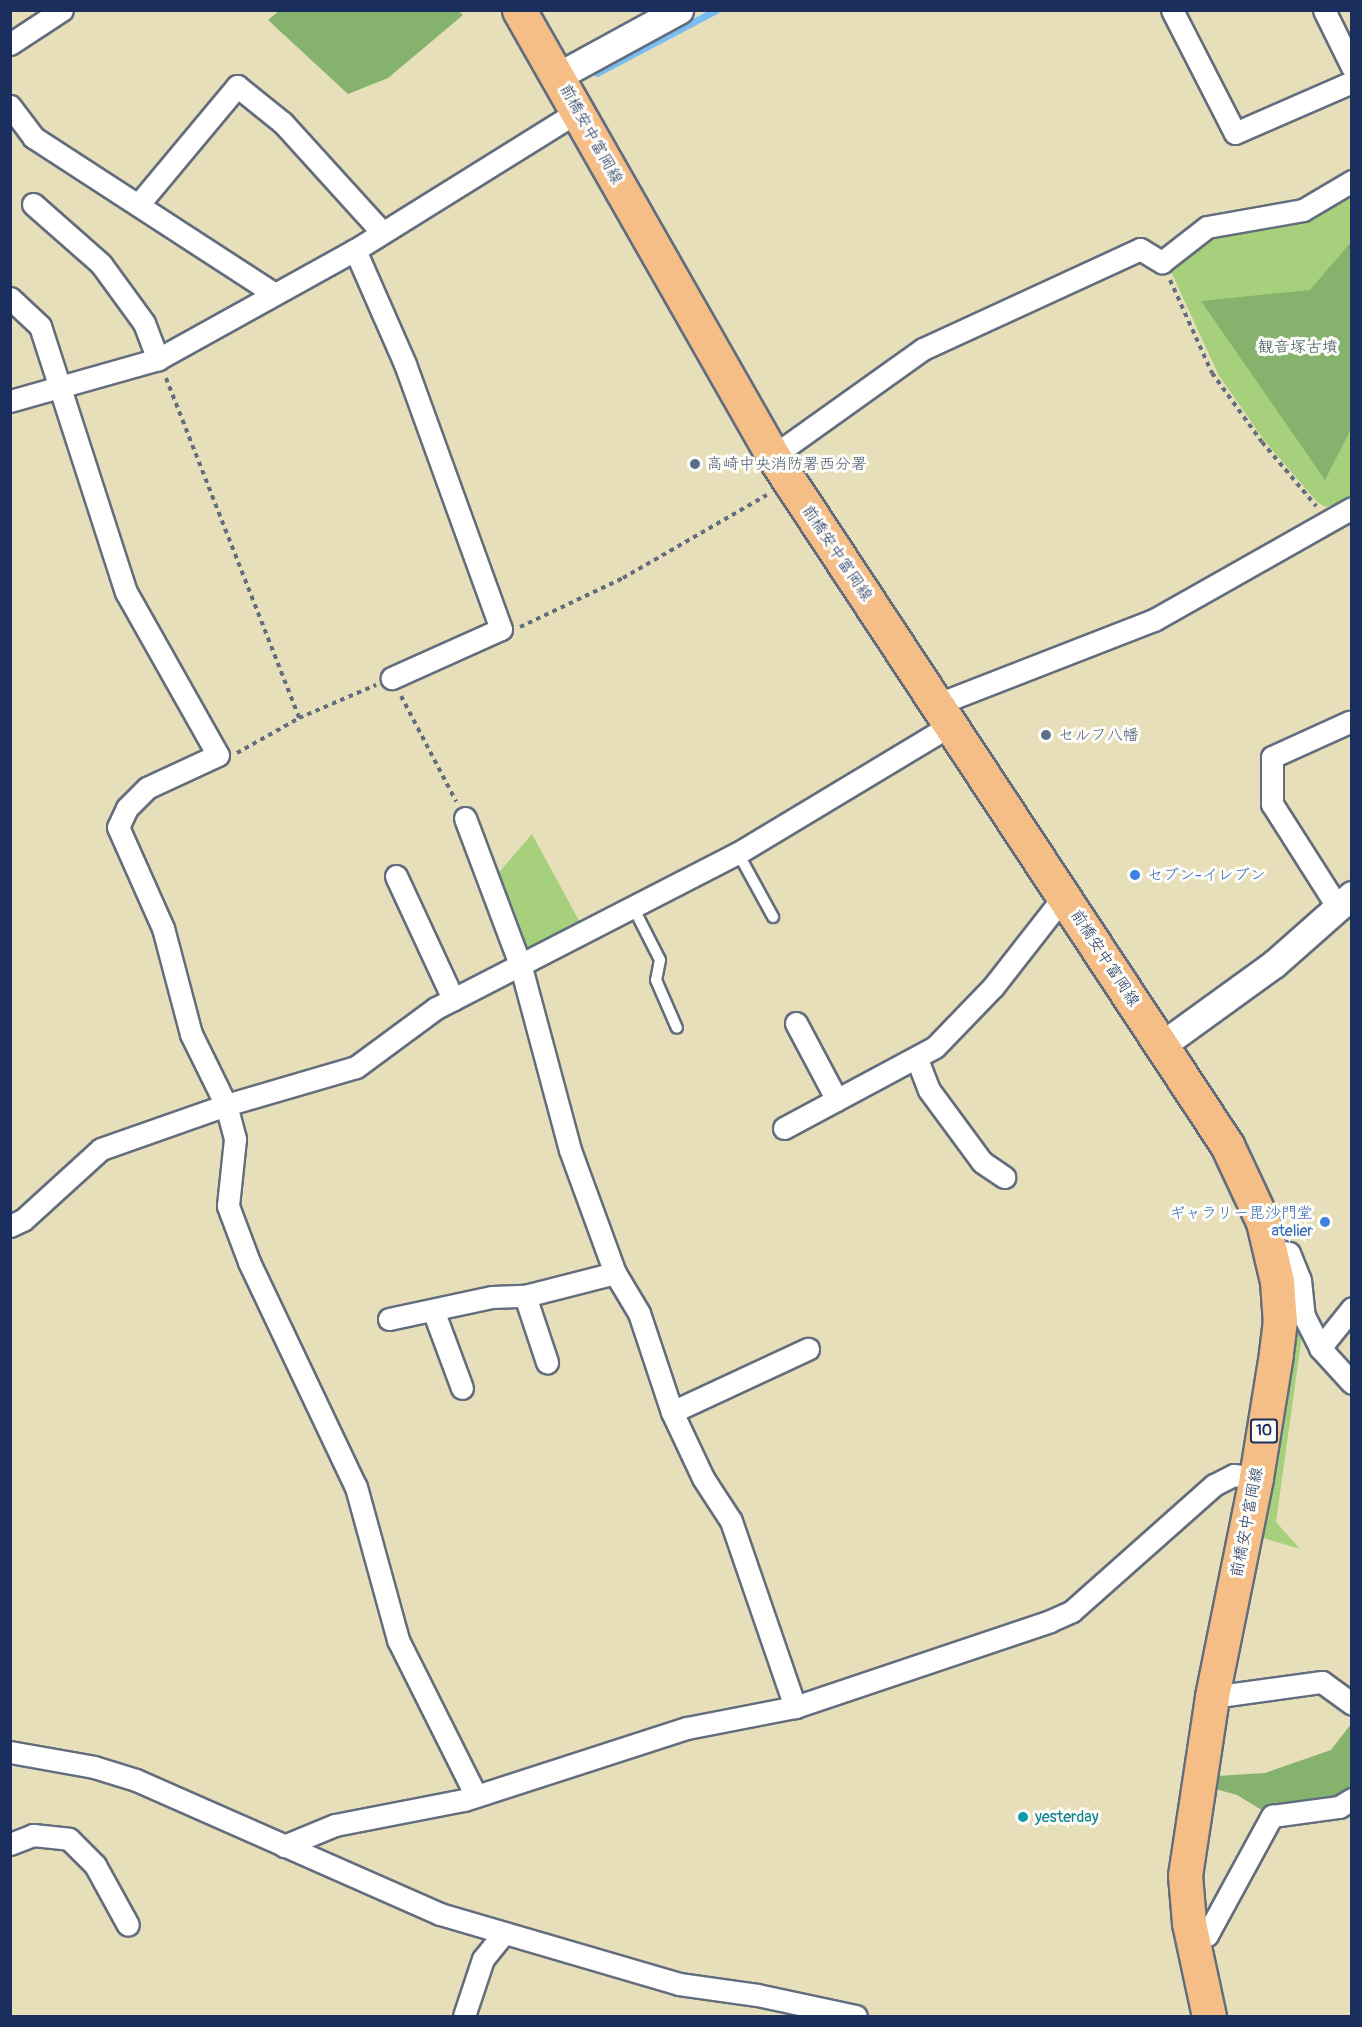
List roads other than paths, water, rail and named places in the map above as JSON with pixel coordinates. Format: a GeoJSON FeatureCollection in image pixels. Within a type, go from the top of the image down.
{"type":"FeatureCollection","features":[{"type":"Feature","properties":{"kind":"main road","name":"前橋安中富岡線"},"geometry":{"type":"LineString","coordinates":[[519,10],[781,469],[1162,1045],[1236,1163],[1263,1222],[1270,1251],[1280,1320],[1256,1478],[1212,1697],[1188,1833],[1185,1875],[1192,1940],[1209,2016]]}},
{"type":"Feature","properties":{"kind":"street"},"geometry":{"type":"LineString","coordinates":[[10,44],[62,10]]}},
{"type":"Feature","properties":{"kind":"street"},"geometry":{"type":"LineString","coordinates":[[558,76],[679,10]]}},
{"type":"Feature","properties":{"kind":"street"},"geometry":{"type":"LineString","coordinates":[[1173,10],[1235,133],[1352,82]]}},
{"type":"Feature","properties":{"kind":"street"},"geometry":{"type":"LineString","coordinates":[[1324,10],[1352,67]]}},
{"type":"Feature","properties":{"kind":"street"},"geometry":{"type":"LineString","coordinates":[[138,205],[237,86],[283,123],[382,232]]}},
{"type":"Feature","properties":{"kind":"street"},"geometry":{"type":"LineString","coordinates":[[10,106],[33,137],[273,293]]}},
{"type":"Feature","properties":{"kind":"street"},"geometry":{"type":"LineString","coordinates":[[10,401],[158,359],[273,293],[355,250],[578,111]]}},
{"type":"Feature","properties":{"kind":"street"},"geometry":{"type":"LineString","coordinates":[[781,469],[923,350],[1140,249],[1162,262],[1207,227],[1303,210],[1352,182]]}},
{"type":"Feature","properties":{"kind":"street"},"geometry":{"type":"LineString","coordinates":[[33,204],[101,264],[144,323],[158,359]]}},
{"type":"Feature","properties":{"kind":"street"},"geometry":{"type":"LineString","coordinates":[[355,250],[405,364],[501,629],[392,678]]}},
{"type":"Feature","properties":{"kind":"street"},"geometry":{"type":"LineString","coordinates":[[10,298],[40,326],[62,387],[126,592],[218,755],[147,788],[127,808],[118,827],[163,928],[191,1034],[226,1105],[235,1139],[228,1206],[249,1262],[356,1487],[398,1640],[476,1796]]}},
{"type":"Feature","properties":{"kind":"street"},"geometry":{"type":"LineString","coordinates":[[10,1226],[23,1220],[101,1149],[226,1105],[356,1067],[376,1056],[419,1018],[634,909],[738,853],[944,714],[1154,620],[1352,508]]}},
{"type":"Feature","properties":{"kind":"street"},"geometry":{"type":"LineString","coordinates":[[1162,1045],[1274,964],[1344,901],[1272,804],[1272,757],[1347,718]]}},
{"type":"Feature","properties":{"kind":"street"},"geometry":{"type":"LineString","coordinates":[[465,818],[521,967],[570,1150],[615,1273],[639,1313],[672,1412],[704,1478],[730,1521],[795,1707]]}},
{"type":"Feature","properties":{"kind":"street"},"geometry":{"type":"LineString","coordinates":[[396,876],[453,999]]}},
{"type":"Feature","properties":{"kind":"street"},"geometry":{"type":"LineString","coordinates":[[784,1128],[917,1059],[952,1031],[1064,896]]}},
{"type":"Feature","properties":{"kind":"street"},"geometry":{"type":"LineString","coordinates":[[796,1023],[837,1100]]}},
{"type":"Feature","properties":{"kind":"street"},"geometry":{"type":"LineString","coordinates":[[917,1059],[929,1090],[982,1162],[1004,1177]]}},
{"type":"Feature","properties":{"kind":"street"},"geometry":{"type":"LineString","coordinates":[[1270,1251],[1289,1253],[1300,1280],[1304,1316],[1320,1348],[1352,1383]]}},
{"type":"Feature","properties":{"kind":"street"},"geometry":{"type":"LineString","coordinates":[[389,1319],[492,1297],[525,1296],[615,1273]]}},
{"type":"Feature","properties":{"kind":"street"},"geometry":{"type":"LineString","coordinates":[[525,1296],[547,1362]]}},
{"type":"Feature","properties":{"kind":"street"},"geometry":{"type":"LineString","coordinates":[[1320,1348],[1352,1308]]}},
{"type":"Feature","properties":{"kind":"street"},"geometry":{"type":"LineString","coordinates":[[433,1310],[462,1388]]}},
{"type":"Feature","properties":{"kind":"street"},"geometry":{"type":"LineString","coordinates":[[672,1412],[808,1349]]}},
{"type":"Feature","properties":{"kind":"street"},"geometry":{"type":"LineString","coordinates":[[284,1846],[335,1825],[476,1796],[687,1728],[795,1707],[1072,1611],[1214,1485],[1234,1474],[1256,1478]]}},
{"type":"Feature","properties":{"kind":"street"},"geometry":{"type":"LineString","coordinates":[[1212,1697],[1322,1682],[1352,1704]]}},
{"type":"Feature","properties":{"kind":"street"},"geometry":{"type":"LineString","coordinates":[[10,1752],[94,1767],[136,1780],[440,1914],[679,1984],[757,1995],[856,2016]]}},
{"type":"Feature","properties":{"kind":"street"},"geometry":{"type":"LineString","coordinates":[[1192,1940],[1207,1935],[1272,1816],[1339,1807],[1352,1799]]}},
{"type":"Feature","properties":{"kind":"street"},"geometry":{"type":"LineString","coordinates":[[10,1844],[33,1835],[69,1839],[95,1865],[128,1925]]}},
{"type":"Feature","properties":{"kind":"street"},"geometry":{"type":"LineString","coordinates":[[464,2016],[483,1959],[504,1933]]}},
{"type":"Feature","properties":{"kind":"lane"},"geometry":{"type":"LineString","coordinates":[[738,853],[773,917]]}},
{"type":"Feature","properties":{"kind":"lane"},"geometry":{"type":"LineString","coordinates":[[634,909],[660,960],[656,980],[677,1028]]}},
{"type":"Feature","properties":{"kind":"waterway"},"geometry":{"type":"LineString","coordinates":[[597,73],[716,10]]}},
{"type":"Feature","properties":{"kind":"place","name":"高崎中央消防署西分署"},"geometry":{"type":"Point","coordinates":[695,464]}},
{"type":"Feature","properties":{"kind":"place","name":"セルフ八幡"},"geometry":{"type":"Point","coordinates":[1046,735]}},
{"type":"Feature","properties":{"kind":"place","name":"セブン-イレブン"},"geometry":{"type":"Point","coordinates":[1135,875]}},
{"type":"Feature","properties":{"kind":"place","name":"ギャラリー毘沙門堂 atelier"},"geometry":{"type":"Point","coordinates":[1325,1222]}},
{"type":"Feature","properties":{"kind":"place","name":"yesterday"},"geometry":{"type":"Point","coordinates":[1023,1817]}},
{"type":"Feature","properties":{"kind":"park label","name":"観音塚古墳"},"geometry":{"type":"Point","coordinates":[1298,347]}}]}
